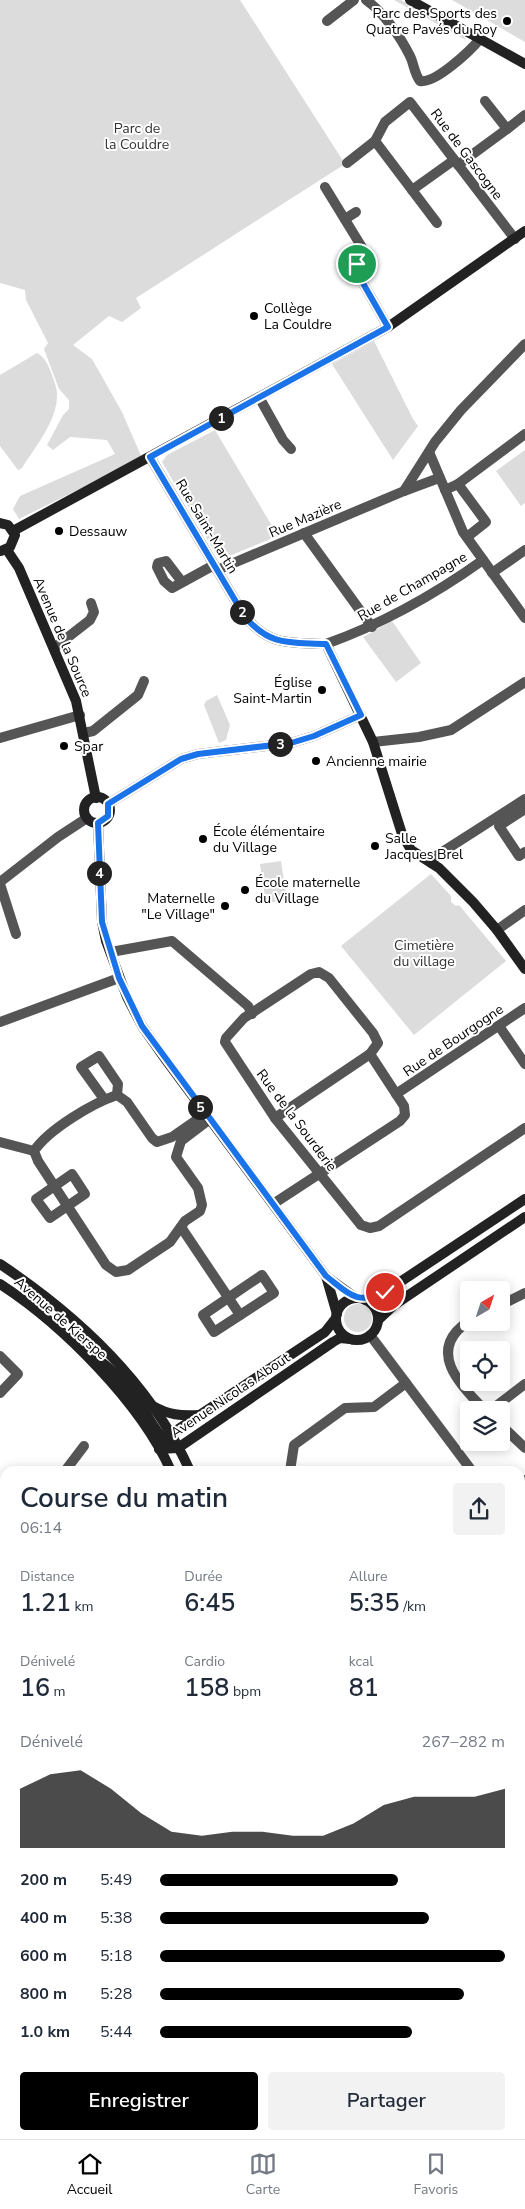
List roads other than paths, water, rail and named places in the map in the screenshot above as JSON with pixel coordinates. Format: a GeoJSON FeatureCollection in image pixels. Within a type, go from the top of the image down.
{"type":"FeatureCollection","features":[{"type":"Feature","properties":{"kind":"street"},"geometry":{"type":"LineString","coordinates":[[327,21],[354,0]]}},
{"type":"Feature","properties":{"kind":"street"},"geometry":{"type":"LineString","coordinates":[[366,0],[375,6],[411,57],[416,76],[420,81],[432,80],[470,50],[480,39]]}},
{"type":"Feature","properties":{"kind":"street"},"geometry":{"type":"LineString","coordinates":[[410,0],[525,64]]}},
{"type":"Feature","properties":{"kind":"street"},"geometry":{"type":"LineString","coordinates":[[486,101],[507,129]]}},
{"type":"Feature","properties":{"kind":"street","name":"Rue de Gascogne"},"geometry":{"type":"LineString","coordinates":[[375,141],[385,122],[410,102],[515,239]]}},
{"type":"Feature","properties":{"kind":"street"},"geometry":{"type":"LineString","coordinates":[[412,190],[456,163],[525,115]]}},
{"type":"Feature","properties":{"kind":"street"},"geometry":{"type":"LineString","coordinates":[[347,163],[375,141],[437,224]]}},
{"type":"Feature","properties":{"kind":"street"},"geometry":{"type":"LineString","coordinates":[[325,187],[363,249],[364,254],[357,264],[356,271],[388,327]]}},
{"type":"Feature","properties":{"kind":"street"},"geometry":{"type":"LineString","coordinates":[[345,219],[356,212]]}},
{"type":"Feature","properties":{"kind":"street"},"geometry":{"type":"LineString","coordinates":[[13,531],[388,327],[525,231]]}},
{"type":"Feature","properties":{"kind":"street"},"geometry":{"type":"LineString","coordinates":[[404,491],[429,452],[461,410],[525,344]]}},
{"type":"Feature","properties":{"kind":"street"},"geometry":{"type":"LineString","coordinates":[[259,397],[283,440],[291,449]]}},
{"type":"Feature","properties":{"kind":"street"},"geometry":{"type":"LineString","coordinates":[[445,490],[458,484],[525,434]]}},
{"type":"Feature","properties":{"kind":"street"},"geometry":{"type":"LineString","coordinates":[[429,452],[467,537],[525,618]]}},
{"type":"Feature","properties":{"kind":"street","name":"Rue Saint-Martin"},"geometry":{"type":"LineString","coordinates":[[150,457],[215,568],[255,630],[266,637],[286,643],[326,644]]}},
{"type":"Feature","properties":{"kind":"street","name":"Rue Mazière"},"geometry":{"type":"LineString","coordinates":[[182,582],[439,478]]}},
{"type":"Feature","properties":{"kind":"street"},"geometry":{"type":"LineString","coordinates":[[458,484],[486,522],[467,537]]}},
{"type":"Feature","properties":{"kind":"street"},"geometry":{"type":"LineString","coordinates":[[0,523],[8,525],[13,531],[14,540],[3,550]]}},
{"type":"Feature","properties":{"kind":"street"},"geometry":{"type":"LineString","coordinates":[[304,533],[372,627]]}},
{"type":"Feature","properties":{"kind":"street","name":"Avenue de la Source"},"geometry":{"type":"LineString","coordinates":[[3,550],[19,568],[76,700],[96,798]]}},
{"type":"Feature","properties":{"kind":"street"},"geometry":{"type":"LineString","coordinates":[[492,573],[525,550]]}},
{"type":"Feature","properties":{"kind":"street","name":"Rue de Champagne"},"geometry":{"type":"LineString","coordinates":[[326,644],[372,627],[452,582],[483,560]]}},
{"type":"Feature","properties":{"kind":"street"},"geometry":{"type":"LineString","coordinates":[[54,648],[90,620],[94,612],[92,603]]}},
{"type":"Feature","properties":{"kind":"street"},"geometry":{"type":"LineString","coordinates":[[326,644],[373,742],[402,834],[411,850],[431,863],[468,897],[497,930],[525,969]]}},
{"type":"Feature","properties":{"kind":"street"},"geometry":{"type":"LineString","coordinates":[[84,733],[93,731],[138,695],[144,681]]}},
{"type":"Feature","properties":{"kind":"street"},"geometry":{"type":"LineString","coordinates":[[373,742],[419,737],[451,730],[525,682]]}},
{"type":"Feature","properties":{"kind":"street"},"geometry":{"type":"LineString","coordinates":[[0,738],[80,715]]}},
{"type":"Feature","properties":{"kind":"street"},"geometry":{"type":"LineString","coordinates":[[108,804],[181,759],[198,754],[291,743],[314,736],[361,715]]}},
{"type":"Feature","properties":{"kind":"street"},"geometry":{"type":"LineString","coordinates":[[87,818],[86,805],[96,798],[103,799],[108,804],[108,816],[98,823]]}},
{"type":"Feature","properties":{"kind":"street"},"geometry":{"type":"LineString","coordinates":[[431,863],[436,856],[525,799]]}},
{"type":"Feature","properties":{"kind":"street"},"geometry":{"type":"LineString","coordinates":[[525,809],[499,826],[519,856],[525,852]]}},
{"type":"Feature","properties":{"kind":"street"},"geometry":{"type":"LineString","coordinates":[[87,818],[98,823]]}},
{"type":"Feature","properties":{"kind":"street"},"geometry":{"type":"LineString","coordinates":[[16,934],[0,883],[58,836],[87,818]]}},
{"type":"Feature","properties":{"kind":"street"},"geometry":{"type":"LineString","coordinates":[[98,823],[102,922],[119,978],[142,1026],[207,1117],[326,1276],[374,1308],[378,1320]]}},
{"type":"Feature","properties":{"kind":"street"},"geometry":{"type":"LineString","coordinates":[[497,930],[525,910]]}},
{"type":"Feature","properties":{"kind":"street"},"geometry":{"type":"LineString","coordinates":[[111,952],[172,941],[248,1006],[252,1014],[311,974],[319,972],[329,978],[373,1032],[378,1043],[370,1054],[275,1118]]}},
{"type":"Feature","properties":{"kind":"street"},"geometry":{"type":"LineString","coordinates":[[0,1022],[119,978]]}},
{"type":"Feature","properties":{"kind":"street","name":"Rue de Bourgogne"},"geometry":{"type":"LineString","coordinates":[[396,1094],[525,1008]]}},
{"type":"Feature","properties":{"kind":"street","name":"Rue de la Sourderie"},"geometry":{"type":"LineString","coordinates":[[252,1014],[236,1026],[225,1042],[275,1118],[362,1226],[370,1228],[379,1226],[525,1128]]}},
{"type":"Feature","properties":{"kind":"street"},"geometry":{"type":"LineString","coordinates":[[499,1026],[525,1064]]}},
{"type":"Feature","properties":{"kind":"street"},"geometry":{"type":"LineString","coordinates":[[272,1204],[400,1121],[405,1115],[404,1106],[370,1054]]}},
{"type":"Feature","properties":{"kind":"street"},"geometry":{"type":"LineString","coordinates":[[104,1099],[82,1067],[99,1056],[118,1084],[117,1095]]}},
{"type":"Feature","properties":{"kind":"street"},"geometry":{"type":"LineString","coordinates":[[117,1095],[127,1102],[152,1138],[157,1142],[181,1141],[207,1117]]}},
{"type":"Feature","properties":{"kind":"street"},"geometry":{"type":"LineString","coordinates":[[34,1151],[42,1140],[104,1099],[117,1095]]}},
{"type":"Feature","properties":{"kind":"street"},"geometry":{"type":"LineString","coordinates":[[0,1142],[34,1151]]}},
{"type":"Feature","properties":{"kind":"street"},"geometry":{"type":"LineString","coordinates":[[34,1151],[38,1162],[106,1265],[116,1272],[128,1270],[170,1242],[181,1227],[202,1206],[198,1188],[176,1157],[175,1142]]}},
{"type":"Feature","properties":{"kind":"street"},"geometry":{"type":"LineString","coordinates":[[72,1174],[85,1194],[50,1218],[36,1199],[54,1186],[72,1174]]}},
{"type":"Feature","properties":{"kind":"street","name":"Avenue Nicolas About"},"geometry":{"type":"LineString","coordinates":[[370,1335],[359,1340],[340,1338],[333,1342],[178,1448],[165,1441],[200,1414],[325,1332],[344,1303],[385,1292],[525,1199]]}},
{"type":"Feature","properties":{"kind":"street"},"geometry":{"type":"LineString","coordinates":[[468,1466],[370,1335],[375,1329],[378,1320],[394,1305],[525,1218]]}},
{"type":"Feature","properties":{"kind":"street"},"geometry":{"type":"LineString","coordinates":[[181,1227],[240,1315]]}},
{"type":"Feature","properties":{"kind":"street","name":"Avenue de Kierspe"},"geometry":{"type":"LineString","coordinates":[[0,1264],[38,1289],[92,1335],[123,1369],[149,1404],[165,1441],[170,1466]]}},
{"type":"Feature","properties":{"kind":"street"},"geometry":{"type":"LineString","coordinates":[[262,1275],[274,1293],[214,1332],[203,1315],[228,1298],[262,1275]]}},
{"type":"Feature","properties":{"kind":"street"},"geometry":{"type":"LineString","coordinates":[[326,1276],[340,1331],[350,1339]]}},
{"type":"Feature","properties":{"kind":"street","name":"Avenue de Kierspe"},"geometry":{"type":"LineString","coordinates":[[0,1284],[81,1351],[102,1361],[134,1398],[165,1441],[178,1448],[187,1466]]}},
{"type":"Feature","properties":{"kind":"street"},"geometry":{"type":"LineString","coordinates":[[510,1300],[525,1293]]}},
{"type":"Feature","properties":{"kind":"street"},"geometry":{"type":"LineString","coordinates":[[460,1327],[449,1340],[448,1360],[467,1393],[475,1401]]}},
{"type":"Feature","properties":{"kind":"street"},"geometry":{"type":"LineString","coordinates":[[0,1356],[18,1374],[0,1393]]}},
{"type":"Feature","properties":{"kind":"street"},"geometry":{"type":"LineString","coordinates":[[291,1466],[294,1445],[344,1408],[374,1408],[406,1383]]}},
{"type":"Feature","properties":{"kind":"street"},"geometry":{"type":"LineString","coordinates":[[503,1401],[525,1384]]}},
{"type":"Feature","properties":{"kind":"street"},"geometry":{"type":"LineString","coordinates":[[149,1404],[167,1414],[178,1416],[200,1414]]}},
{"type":"Feature","properties":{"kind":"street"},"geometry":{"type":"LineString","coordinates":[[510,1434],[525,1448]]}},
{"type":"Feature","properties":{"kind":"street"},"geometry":{"type":"LineString","coordinates":[[69,1466],[84,1446]]}},
{"type":"Feature","properties":{"kind":"place","name":"Parc des Sports des Quatre Pavés du Roy"},"geometry":{"type":"Point","coordinates":[507,21]}},
{"type":"Feature","properties":{"kind":"place","name":"Collège La Couldre"},"geometry":{"type":"Point","coordinates":[254,316]}},
{"type":"Feature","properties":{"kind":"place","name":"Dessauw"},"geometry":{"type":"Point","coordinates":[59,531]}},
{"type":"Feature","properties":{"kind":"place","name":"Église Saint-Martin"},"geometry":{"type":"Point","coordinates":[322,690]}},
{"type":"Feature","properties":{"kind":"place","name":"Spar"},"geometry":{"type":"Point","coordinates":[64,746]}},
{"type":"Feature","properties":{"kind":"place","name":"Ancienne mairie"},"geometry":{"type":"Point","coordinates":[316,761]}},
{"type":"Feature","properties":{"kind":"place","name":"École élémentaire du Village"},"geometry":{"type":"Point","coordinates":[203,839]}},
{"type":"Feature","properties":{"kind":"place","name":"Salle Jacques Brel"},"geometry":{"type":"Point","coordinates":[375,846]}},
{"type":"Feature","properties":{"kind":"place","name":"École maternelle du Village"},"geometry":{"type":"Point","coordinates":[245,890]}},
{"type":"Feature","properties":{"kind":"place","name":"Maternelle \"Le Village\""},"geometry":{"type":"Point","coordinates":[225,906]}},
{"type":"Feature","properties":{"kind":"park label","name":"Parc de la Couldre"},"geometry":{"type":"Point","coordinates":[137,136]}},
{"type":"Feature","properties":{"kind":"park label","name":"Cimetière du village"},"geometry":{"type":"Point","coordinates":[424,954]}}]}
